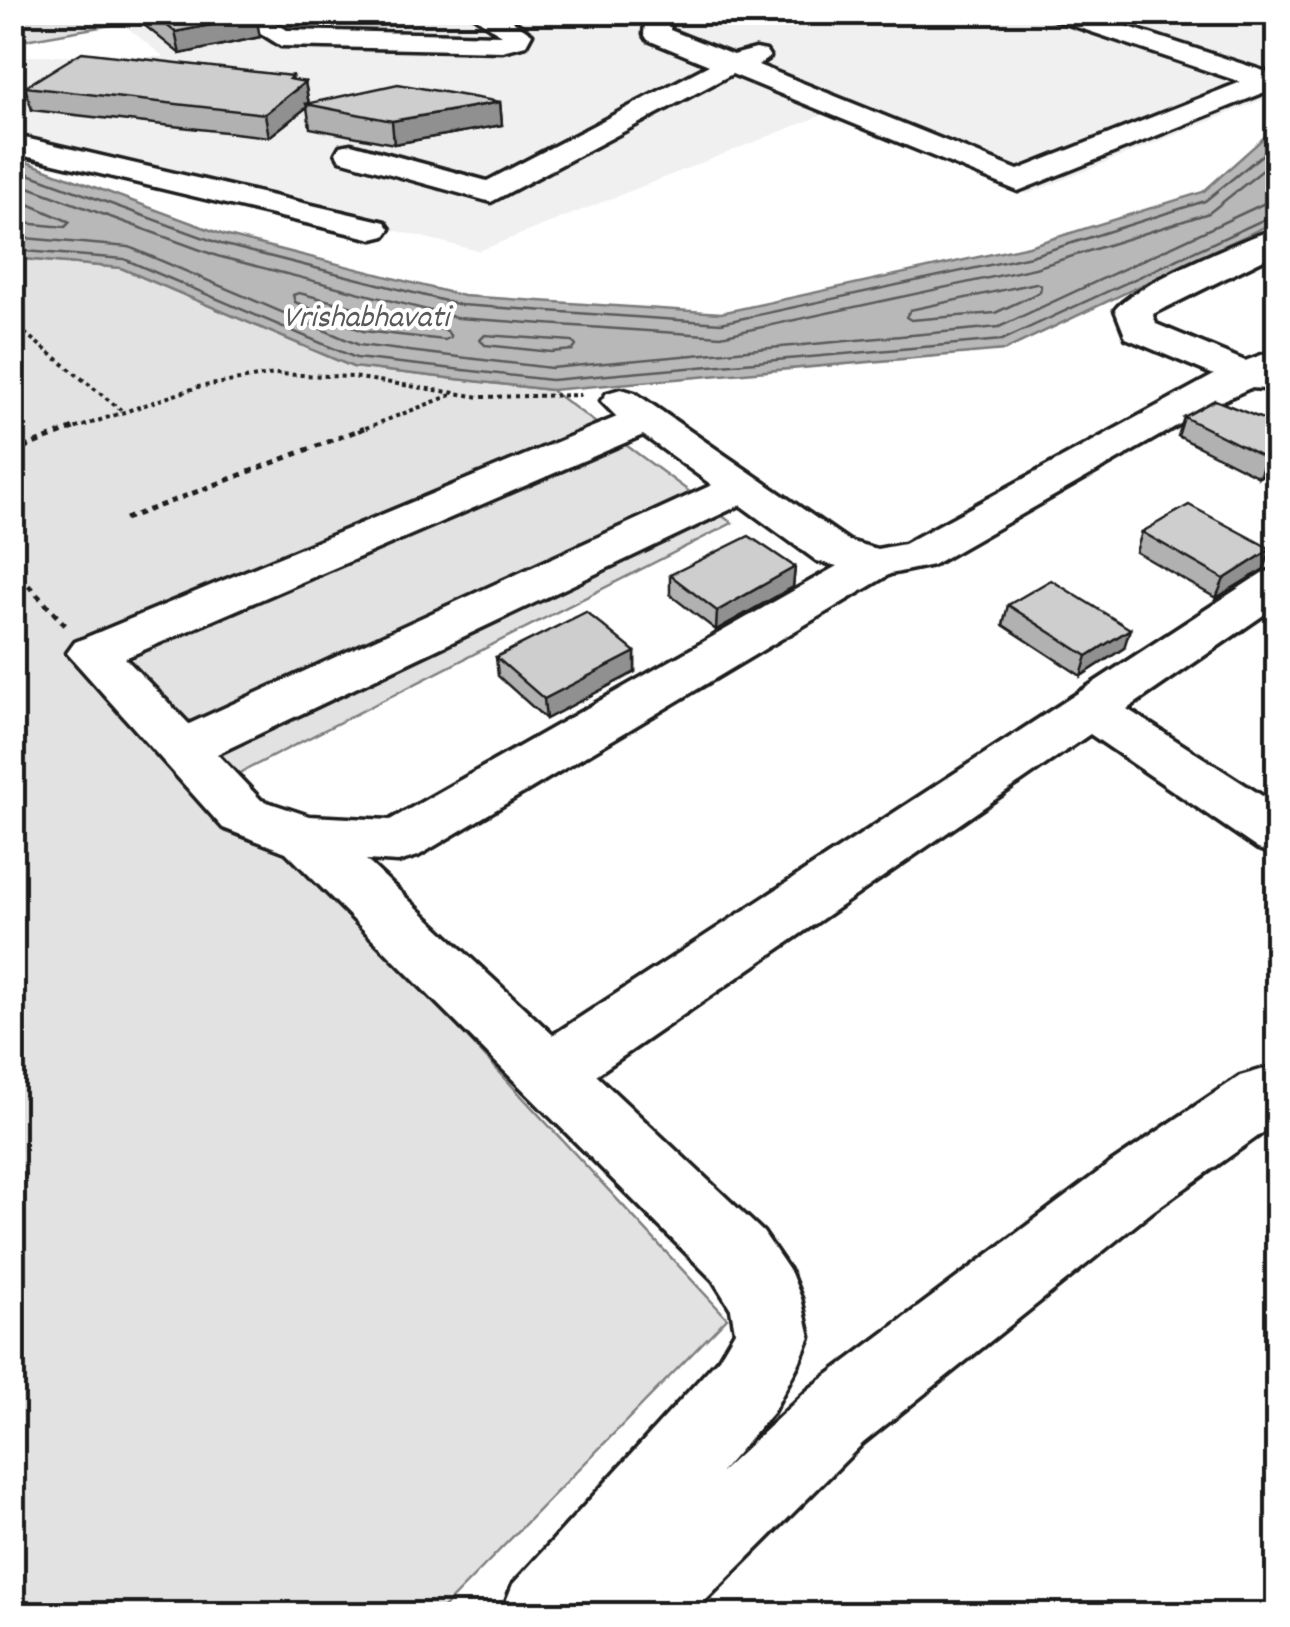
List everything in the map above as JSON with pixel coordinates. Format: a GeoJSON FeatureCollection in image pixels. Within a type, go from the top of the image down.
{"type":"FeatureCollection","features":[{"type":"Feature","properties":{"kind":"street"},"geometry":{"type":"LineString","coordinates":[[239,12],[281,38],[502,43],[517,39],[519,34],[480,12]]}},
{"type":"Feature","properties":{"kind":"street"},"geometry":{"type":"LineString","coordinates":[[660,12],[657,34],[1018,182],[1272,79]]}},
{"type":"Feature","properties":{"kind":"street"},"geometry":{"type":"LineString","coordinates":[[1056,12],[1272,79]]}},
{"type":"Feature","properties":{"kind":"street"},"geometry":{"type":"LineString","coordinates":[[351,153],[491,192],[731,64],[778,50]]}},
{"type":"Feature","properties":{"kind":"street"},"geometry":{"type":"LineString","coordinates":[[12,144],[373,229]]}},
{"type":"Feature","properties":{"kind":"street"},"geometry":{"type":"LineString","coordinates":[[1267,372],[1139,330],[1133,310],[1177,285],[1278,239]]}},
{"type":"Feature","properties":{"kind":"street"},"geometry":{"type":"LineString","coordinates":[[876,563],[833,551],[634,410],[92,653],[242,814],[306,837],[398,841],[876,563],[917,554],[1202,396],[1267,372]]}},
{"type":"Feature","properties":{"kind":"street"},"geometry":{"type":"LineString","coordinates":[[1202,396],[1247,418]]}},
{"type":"Feature","properties":{"kind":"street"},"geometry":{"type":"LineString","coordinates":[[182,750],[744,488]]}},
{"type":"Feature","properties":{"kind":"street"},"geometry":{"type":"LineString","coordinates":[[548,1072],[1278,583]]}},
{"type":"Feature","properties":{"kind":"street"},"geometry":{"type":"LineString","coordinates":[[1090,709],[1278,834]]}},
{"type":"Feature","properties":{"kind":"street"},"geometry":{"type":"LineString","coordinates":[[306,837],[738,1256],[765,1298],[774,1337],[746,1385],[544,1614]]}},
{"type":"Feature","properties":{"kind":"street"},"geometry":{"type":"LineString","coordinates":[[633,1614],[836,1416],[1129,1189],[1263,1096],[1278,1093]]}},
{"type":"Feature","properties":{"kind":"path"},"geometry":{"type":"LineString","coordinates":[[12,323],[122,411]]}},
{"type":"Feature","properties":{"kind":"path"},"geometry":{"type":"LineString","coordinates":[[12,452],[122,411],[222,382],[278,374],[364,378],[455,394],[590,394],[634,410]]}},
{"type":"Feature","properties":{"kind":"path"},"geometry":{"type":"LineString","coordinates":[[126,519],[455,394]]}},
{"type":"Feature","properties":{"kind":"path"},"geometry":{"type":"LineString","coordinates":[[12,568],[92,653]]}},
{"type":"Feature","properties":{"kind":"shaded area"},"geometry":{"type":"Polygon","coordinates":[[[13,12],[109,13],[123,23],[13,42],[13,12]]]}},
{"type":"Feature","properties":{"kind":"shaded area"},"geometry":{"type":"Polygon","coordinates":[[[511,12],[518,16],[532,12],[1277,13],[1277,94],[1028,194],[835,110],[479,251],[13,137],[13,63],[27,56],[164,57],[109,13],[511,12]]]}},
{"type":"Feature","properties":{"kind":"shaded area"},"geometry":{"type":"Polygon","coordinates":[[[12,258],[121,268],[353,367],[551,390],[732,523],[228,779],[727,1318],[437,1614],[13,1614],[12,258]]]}},
{"type":"Feature","properties":{"kind":"water","name":"Vrishabhavati"},"geometry":{"type":"Polygon","coordinates":[[[1277,126],[1277,221],[1005,350],[551,390],[353,367],[121,268],[13,258],[13,157],[224,235],[463,296],[721,313],[1029,246],[1203,192],[1277,126]]]}},
{"type":"Feature","properties":{"kind":"building"},"geometry":{"type":"Polygon","coordinates":[[[150,12],[251,12],[256,16],[175,32],[150,12]]]}},
{"type":"Feature","properties":{"kind":"building"},"geometry":{"type":"Polygon","coordinates":[[[82,52],[292,76],[289,79],[305,82],[265,114],[25,87],[82,52]]]}},
{"type":"Feature","properties":{"kind":"building"},"geometry":{"type":"Polygon","coordinates":[[[398,84],[500,102],[392,121],[306,104],[398,84]]]}},
{"type":"Feature","properties":{"kind":"building"},"geometry":{"type":"Polygon","coordinates":[[[1215,400],[1278,425],[1278,451],[1266,458],[1184,417],[1215,400]]]}},
{"type":"Feature","properties":{"kind":"building"},"geometry":{"type":"Polygon","coordinates":[[[1189,505],[1271,549],[1224,579],[1142,532],[1189,505]]]}},
{"type":"Feature","properties":{"kind":"building"},"geometry":{"type":"Polygon","coordinates":[[[749,536],[795,567],[717,611],[670,575],[749,536]]]}},
{"type":"Feature","properties":{"kind":"building"},"geometry":{"type":"Polygon","coordinates":[[[1051,580],[1130,629],[1087,656],[1008,605],[1051,580]]]}},
{"type":"Feature","properties":{"kind":"building"},"geometry":{"type":"Polygon","coordinates":[[[586,612],[635,652],[544,699],[496,657],[586,612]]]}}]}
